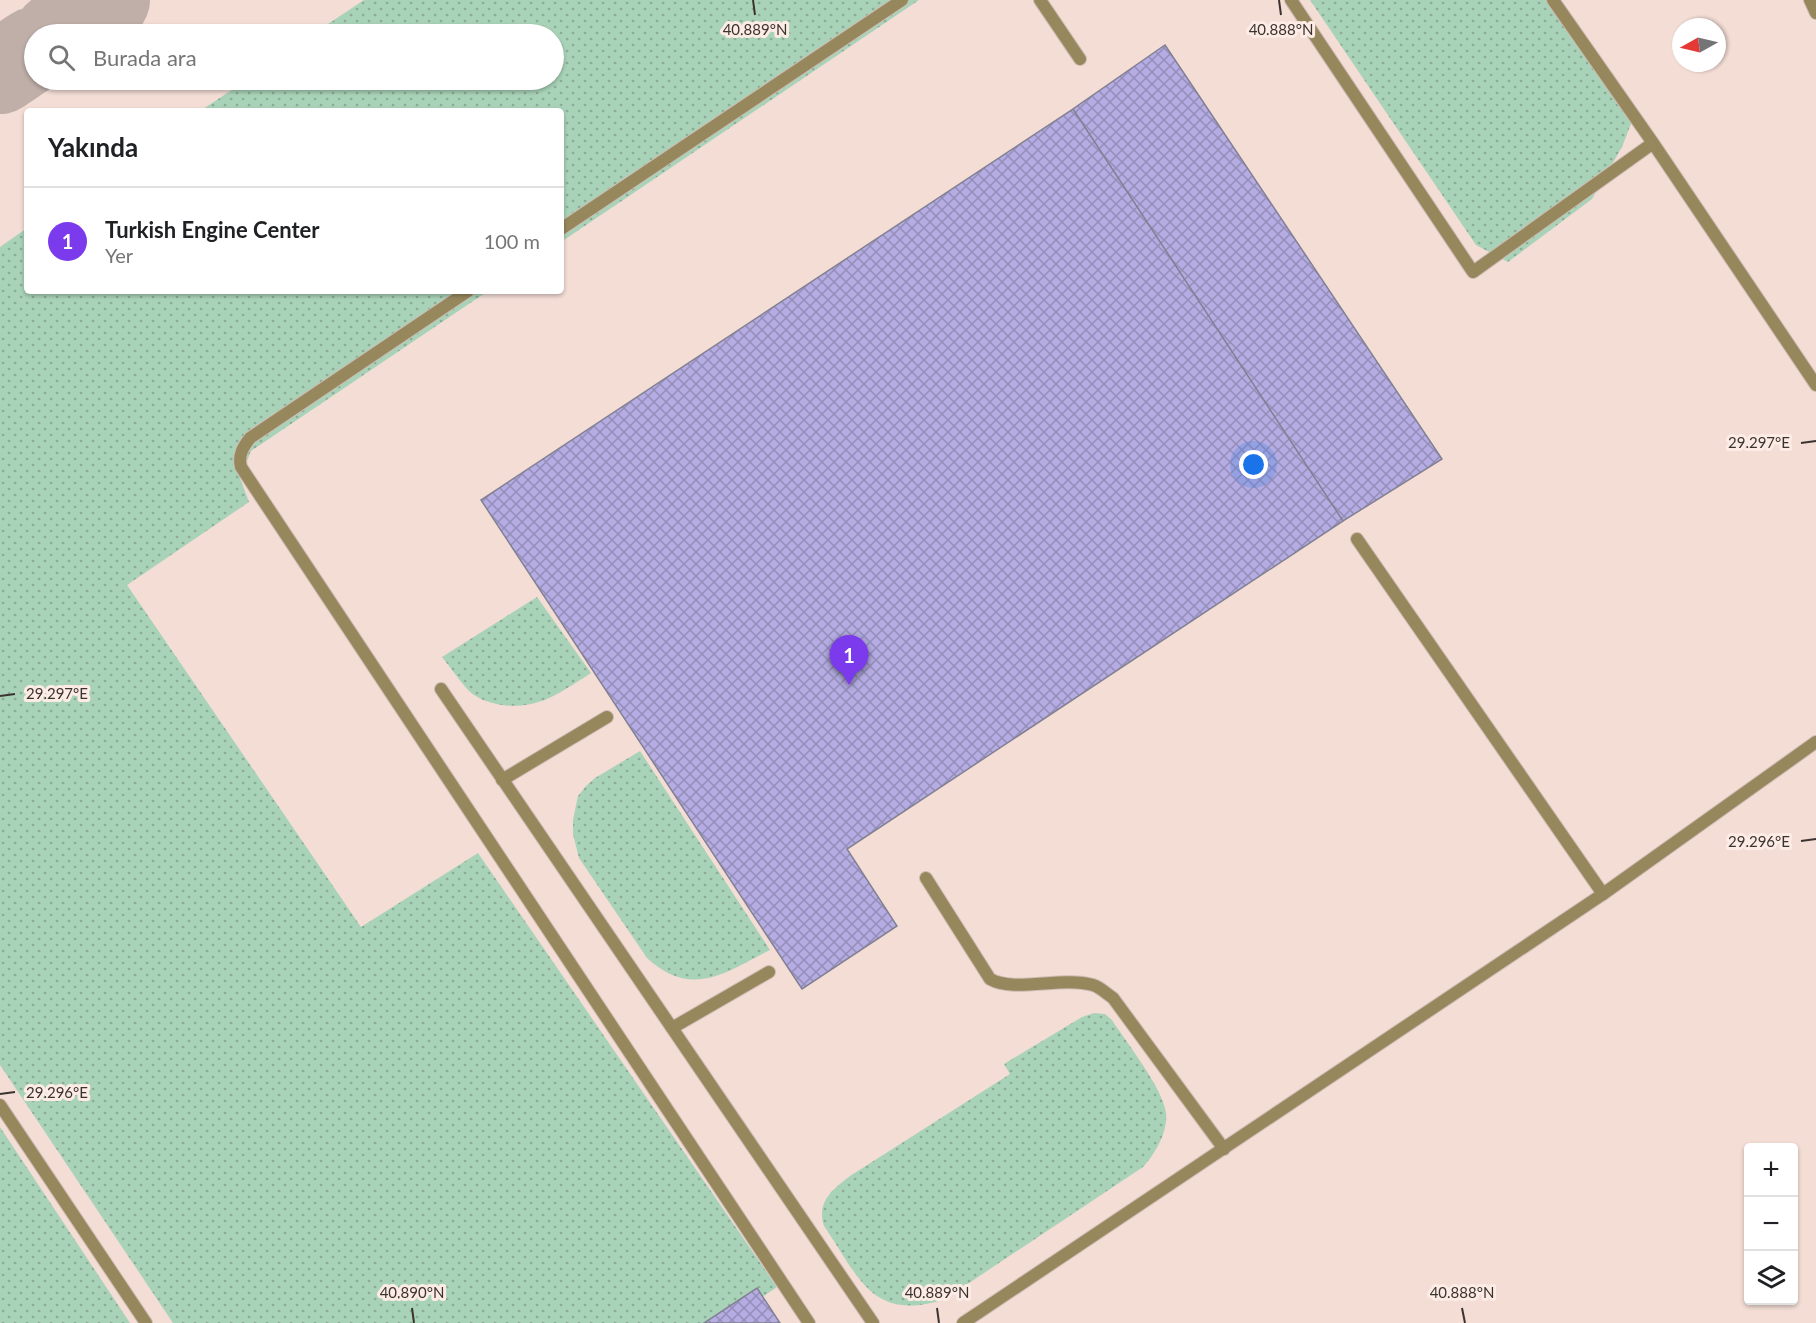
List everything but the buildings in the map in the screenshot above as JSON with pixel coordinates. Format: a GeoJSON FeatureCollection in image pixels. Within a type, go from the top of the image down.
{"type":"FeatureCollection","features":[{"type":"Feature","properties":{"kind":"street"},"geometry":{"type":"LineString","coordinates":[[564,227],[902,0]]}},
{"type":"Feature","properties":{"kind":"street"},"geometry":{"type":"LineString","coordinates":[[1040,0],[1080,59]]}},
{"type":"Feature","properties":{"kind":"street"},"geometry":{"type":"LineString","coordinates":[[1291,0],[1473,272],[1653,143]]}},
{"type":"Feature","properties":{"kind":"street"},"geometry":{"type":"LineString","coordinates":[[1553,0],[1653,143],[1816,385]]}},
{"type":"Feature","properties":{"kind":"street"},"geometry":{"type":"LineString","coordinates":[[1810,0],[1816,14]]}},
{"type":"Feature","properties":{"kind":"street"},"geometry":{"type":"LineString","coordinates":[[464,294],[250,438],[242,449],[239,459],[241,467],[809,1323]]}},
{"type":"Feature","properties":{"kind":"street"},"geometry":{"type":"LineString","coordinates":[[1357,539],[1603,894]]}},
{"type":"Feature","properties":{"kind":"street"},"geometry":{"type":"LineString","coordinates":[[441,689],[873,1323]]}},
{"type":"Feature","properties":{"kind":"street"},"geometry":{"type":"LineString","coordinates":[[502,780],[607,717]]}},
{"type":"Feature","properties":{"kind":"street"},"geometry":{"type":"LineString","coordinates":[[963,1323],[1603,894],[1816,742]]}},
{"type":"Feature","properties":{"kind":"street"},"geometry":{"type":"LineString","coordinates":[[926,878],[990,979],[1000,985],[1071,981],[1096,986],[1113,998],[1224,1149]]}},
{"type":"Feature","properties":{"kind":"street"},"geometry":{"type":"LineString","coordinates":[[672,1028],[769,972]]}},
{"type":"Feature","properties":{"kind":"street"},"geometry":{"type":"LineString","coordinates":[[0,1106],[146,1323]]}},
{"type":"Feature","properties":{"kind":"green space"},"geometry":{"type":"Polygon","coordinates":[[[364,0],[919,0],[564,240],[564,108],[205,108],[232,90],[564,90],[564,24],[328,24],[364,0]]]}},
{"type":"Feature","properties":{"kind":"green space"},"geometry":{"type":"Polygon","coordinates":[[[1310,0],[1553,0],[1634,116],[1622,147],[1592,199],[1508,262],[1476,245],[1310,0]]]}},
{"type":"Feature","properties":{"kind":"green space"},"geometry":{"type":"Polygon","coordinates":[[[24,230],[24,294],[484,294],[251,451],[240,478],[249,502],[127,585],[361,927],[478,853],[777,1287],[724,1323],[173,1323],[0,1065],[0,247],[24,230]]]}},
{"type":"Feature","properties":{"kind":"green space"},"geometry":{"type":"Polygon","coordinates":[[[537,597],[591,673],[549,698],[527,705],[502,705],[475,696],[442,657],[537,597]]]}},
{"type":"Feature","properties":{"kind":"green space"},"geometry":{"type":"Polygon","coordinates":[[[640,751],[770,950],[738,967],[708,978],[694,980],[663,970],[647,958],[579,858],[573,834],[573,820],[578,796],[595,778],[640,751]]]}},
{"type":"Feature","properties":{"kind":"green space"},"geometry":{"type":"Polygon","coordinates":[[[1094,1013],[1105,1014],[1112,1020],[1151,1078],[1163,1103],[1166,1113],[1165,1128],[1148,1162],[945,1299],[920,1305],[900,1305],[884,1300],[870,1291],[858,1278],[824,1226],[822,1210],[832,1191],[850,1176],[1010,1074],[1004,1064],[1082,1017],[1094,1013]]]}},
{"type":"Feature","properties":{"kind":"green space"},"geometry":{"type":"Polygon","coordinates":[[[0,1127],[130,1323],[0,1323],[0,1127]]]}},
{"type":"Feature","properties":{"kind":"taxiway"},"geometry":{"type":"LineString","coordinates":[[71,24],[108,0]]}},
{"type":"Feature","properties":{"kind":"taxiway"},"geometry":{"type":"LineString","coordinates":[[0,72],[24,56]]}},
{"type":"Feature","properties":{"kind":"place","name":"Turkish Engine Center"},"geometry":{"type":"Point","coordinates":[849,685]}}]}
